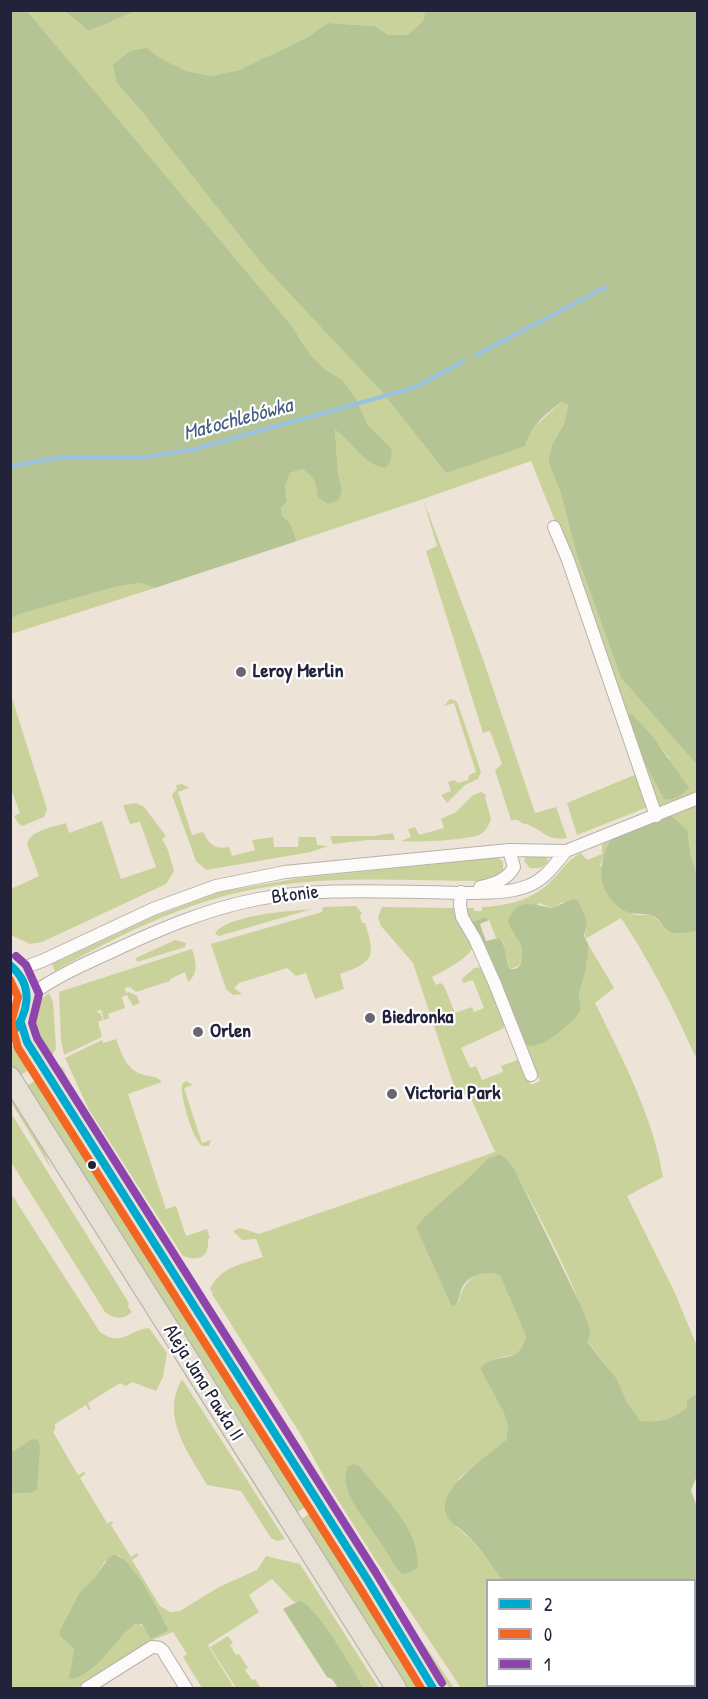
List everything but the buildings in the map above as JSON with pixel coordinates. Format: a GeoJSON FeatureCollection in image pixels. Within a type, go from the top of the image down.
{"type":"FeatureCollection","features":[{"type":"Feature","properties":{"kind":"main road"},"geometry":{"type":"LineString","coordinates":[[14,968],[29,996],[16,1030]]}},
{"type":"Feature","properties":{"kind":"main road","name":"Aleja Jana Pawła II"},"geometry":{"type":"LineString","coordinates":[[16,1030],[31,1048],[367,1579],[434,1689]]}},
{"type":"Feature","properties":{"kind":"main road","name":"Aleja Jana Pawła II"},"geometry":{"type":"LineString","coordinates":[[10,1077],[396,1689]]}},
{"type":"Feature","properties":{"kind":"street"},"geometry":{"type":"LineString","coordinates":[[554,527],[568,560],[656,816]]}},
{"type":"Feature","properties":{"kind":"street","name":"Błonie"},"geometry":{"type":"LineString","coordinates":[[14,968],[30,966],[153,909],[194,893],[235,881],[285,872],[509,850],[566,851],[698,798]]}},
{"type":"Feature","properties":{"kind":"street"},"geometry":{"type":"LineString","coordinates":[[509,850],[514,867],[510,874],[495,883],[462,892],[460,905],[462,917],[475,939],[495,984],[531,1075]]}},
{"type":"Feature","properties":{"kind":"street","name":"Błonie"},"geometry":{"type":"LineString","coordinates":[[29,996],[77,967],[139,939],[194,916],[234,905],[281,896],[321,892],[512,890],[530,885],[547,873],[566,851]]}},
{"type":"Feature","properties":{"kind":"street"},"geometry":{"type":"LineString","coordinates":[[87,1689],[152,1647],[159,1648],[165,1654],[186,1689]]}},
{"type":"Feature","properties":{"kind":"green space"},"geometry":{"type":"Polygon","coordinates":[[[26,10],[291,325],[311,356],[326,370],[342,380],[355,397],[368,425],[392,449],[391,461],[386,468],[378,466],[365,458],[335,430],[338,472],[342,491],[338,500],[328,504],[318,497],[314,480],[309,474],[302,469],[290,473],[285,486],[287,501],[281,508],[282,516],[290,523],[297,541],[155,588],[140,583],[115,587],[20,614],[11,619],[10,11],[26,10]]]}},
{"type":"Feature","properties":{"kind":"green space"},"geometry":{"type":"Polygon","coordinates":[[[26,11],[66,11],[89,31],[136,11],[425,11],[423,21],[407,35],[389,35],[375,26],[328,23],[306,38],[239,70],[211,76],[186,71],[162,59],[147,48],[117,83],[332,337],[382,392],[446,473],[530,431],[561,402],[568,405],[564,424],[552,445],[548,462],[560,489],[577,556],[621,678],[697,765],[697,795],[663,807],[656,805],[633,740],[644,759],[670,759],[631,713],[629,720],[531,461],[297,541],[290,523],[282,516],[281,508],[287,500],[285,486],[290,473],[302,469],[312,475],[317,486],[342,491],[338,472],[335,430],[346,437],[369,461],[380,467],[386,468],[391,461],[392,449],[368,425],[355,397],[342,381],[311,356],[291,325],[26,11]]]}},
{"type":"Feature","properties":{"kind":"green space"},"geometry":{"type":"Polygon","coordinates":[[[66,11],[136,11],[89,31],[66,11]]]}},
{"type":"Feature","properties":{"kind":"green space"},"geometry":{"type":"Polygon","coordinates":[[[425,11],[697,11],[697,765],[621,678],[577,556],[560,490],[548,462],[552,445],[564,424],[568,405],[561,402],[544,416],[531,432],[525,446],[446,473],[382,392],[263,265],[117,83],[113,65],[130,51],[147,48],[162,59],[186,71],[211,76],[239,70],[306,38],[328,23],[375,26],[389,35],[407,35],[423,21],[425,11]]]}},
{"type":"Feature","properties":{"kind":"green space"},"geometry":{"type":"Polygon","coordinates":[[[423,499],[483,659],[535,813],[556,807],[567,838],[551,837],[518,820],[511,820],[495,770],[502,764],[490,731],[483,733],[426,551],[437,546],[423,499]]]}},
{"type":"Feature","properties":{"kind":"green space"},"geometry":{"type":"Polygon","coordinates":[[[140,583],[155,588],[11,634],[11,619],[20,614],[115,587],[140,583]]]}},
{"type":"Feature","properties":{"kind":"green space"},"geometry":{"type":"Polygon","coordinates":[[[11,695],[47,809],[44,817],[22,826],[14,816],[20,813],[11,789],[11,695]]]}},
{"type":"Feature","properties":{"kind":"green space"},"geometry":{"type":"Polygon","coordinates":[[[450,699],[458,704],[481,772],[478,779],[465,785],[447,803],[441,795],[451,791],[448,782],[454,780],[458,783],[468,780],[469,775],[476,772],[454,703],[444,706],[450,699]]]}},
{"type":"Feature","properties":{"kind":"green space"},"geometry":{"type":"Polygon","coordinates":[[[630,712],[653,737],[689,788],[678,797],[664,799],[633,740],[629,720],[630,712]]]}},
{"type":"Feature","properties":{"kind":"green space"},"geometry":{"type":"Polygon","coordinates":[[[637,774],[648,807],[577,835],[567,803],[637,774]]]}},
{"type":"Feature","properties":{"kind":"green space"},"geometry":{"type":"Polygon","coordinates":[[[182,784],[189,788],[178,792],[192,835],[203,832],[213,845],[220,848],[229,847],[232,856],[255,850],[252,840],[273,837],[274,847],[298,847],[299,837],[316,837],[317,845],[328,846],[311,852],[206,870],[196,861],[172,795],[177,789],[176,785],[182,784]]]}},
{"type":"Feature","properties":{"kind":"green space"},"geometry":{"type":"Polygon","coordinates":[[[481,792],[486,795],[491,819],[481,834],[466,838],[401,841],[411,837],[408,829],[415,827],[419,835],[444,828],[441,819],[456,812],[472,796],[481,792]]]}},
{"type":"Feature","properties":{"kind":"green space"},"geometry":{"type":"Polygon","coordinates":[[[136,803],[144,807],[166,836],[162,839],[174,871],[166,884],[42,942],[30,944],[11,935],[11,889],[39,876],[27,844],[37,832],[66,823],[69,833],[102,821],[121,879],[156,867],[140,822],[130,824],[123,805],[136,803]]]}},
{"type":"Feature","properties":{"kind":"green space"},"geometry":{"type":"Polygon","coordinates":[[[697,803],[697,875],[689,841],[670,815],[697,803]]]}},
{"type":"Feature","properties":{"kind":"green space"},"geometry":{"type":"Polygon","coordinates":[[[670,815],[687,830],[697,875],[697,931],[673,933],[653,916],[625,911],[608,896],[604,887],[601,868],[612,838],[670,815]]]}},
{"type":"Feature","properties":{"kind":"green space"},"geometry":{"type":"Polygon","coordinates":[[[393,833],[395,840],[333,844],[330,836],[372,836],[393,833]]]}},
{"type":"Feature","properties":{"kind":"green space"},"geometry":{"type":"Polygon","coordinates":[[[612,838],[600,865],[624,910],[635,915],[652,915],[670,931],[678,934],[697,931],[697,1060],[662,987],[621,918],[585,939],[586,921],[563,902],[552,908],[539,903],[512,931],[521,943],[522,956],[519,966],[510,969],[503,942],[496,938],[489,920],[485,917],[472,927],[464,908],[482,911],[482,907],[501,905],[528,897],[544,888],[568,862],[581,853],[587,860],[602,854],[602,845],[612,838]]]}},
{"type":"Feature","properties":{"kind":"green space"},"geometry":{"type":"Polygon","coordinates":[[[526,856],[546,857],[548,860],[541,867],[530,868],[524,861],[526,856]]]}},
{"type":"Feature","properties":{"kind":"green space"},"geometry":{"type":"Polygon","coordinates":[[[498,858],[503,862],[503,872],[494,878],[481,881],[330,881],[305,882],[250,890],[192,906],[164,917],[109,942],[55,971],[52,964],[155,916],[220,892],[300,878],[498,858]]]}},
{"type":"Feature","properties":{"kind":"green space"},"geometry":{"type":"Polygon","coordinates":[[[573,899],[577,900],[587,922],[584,936],[588,944],[588,952],[579,994],[581,1011],[567,1026],[543,1043],[530,1045],[523,1042],[472,927],[473,922],[485,917],[489,920],[480,924],[486,941],[499,938],[502,941],[510,969],[515,969],[520,965],[522,949],[508,921],[516,908],[532,904],[552,908],[573,899]]]}},
{"type":"Feature","properties":{"kind":"green space"},"geometry":{"type":"Polygon","coordinates":[[[356,906],[362,913],[360,916],[362,923],[365,923],[371,951],[366,962],[340,974],[344,989],[315,999],[306,973],[296,976],[287,968],[239,983],[234,988],[242,994],[233,995],[226,989],[211,944],[322,912],[323,907],[356,906]]]}},
{"type":"Feature","properties":{"kind":"green space"},"geometry":{"type":"Polygon","coordinates":[[[382,907],[455,908],[473,947],[461,960],[432,977],[436,985],[441,983],[444,986],[455,1013],[472,1007],[474,1012],[484,1008],[473,980],[463,983],[462,979],[474,968],[481,967],[506,1022],[504,1028],[461,1048],[470,1068],[476,1066],[482,1080],[503,1072],[501,1066],[520,1059],[531,1085],[540,1081],[521,1040],[538,1045],[581,1012],[579,994],[585,973],[588,944],[614,988],[595,1003],[626,1066],[644,1110],[663,1177],[627,1196],[674,1291],[697,1346],[697,1393],[686,1408],[671,1419],[640,1422],[626,1400],[617,1379],[588,1342],[588,1329],[582,1309],[560,1258],[515,1170],[500,1154],[487,1159],[424,1217],[416,1228],[451,1305],[459,1301],[464,1287],[473,1277],[485,1272],[501,1275],[526,1336],[524,1347],[517,1354],[494,1359],[481,1368],[508,1425],[506,1440],[459,1478],[455,1526],[475,1544],[501,1579],[486,1579],[486,1687],[518,1688],[461,1688],[329,1486],[301,1435],[210,1289],[226,1271],[263,1257],[256,1239],[242,1240],[233,1231],[240,1228],[259,1234],[495,1152],[469,1094],[458,1098],[413,963],[381,926],[378,917],[382,907]]]}},
{"type":"Feature","properties":{"kind":"green space"},"geometry":{"type":"Polygon","coordinates":[[[312,909],[219,936],[215,934],[231,922],[244,918],[312,909]]]}},
{"type":"Feature","properties":{"kind":"green space"},"geometry":{"type":"Polygon","coordinates":[[[175,940],[186,943],[185,947],[137,962],[136,958],[175,940]]]}},
{"type":"Feature","properties":{"kind":"green space"},"geometry":{"type":"Polygon","coordinates":[[[192,949],[195,971],[188,982],[185,972],[170,981],[136,992],[130,987],[125,988],[126,993],[137,996],[140,1003],[133,1006],[127,995],[122,997],[125,1008],[108,1014],[109,1018],[104,1020],[101,1010],[97,1011],[103,1020],[98,1022],[102,1037],[64,1055],[61,1040],[59,992],[192,949]]]}},
{"type":"Feature","properties":{"kind":"green space"},"geometry":{"type":"Polygon","coordinates":[[[49,993],[53,1002],[56,1049],[47,1058],[35,1033],[33,1016],[35,1008],[49,993]]]}},
{"type":"Feature","properties":{"kind":"green space"},"geometry":{"type":"Polygon","coordinates":[[[116,1039],[126,1061],[133,1070],[162,1082],[128,1094],[166,1209],[176,1206],[186,1236],[207,1229],[210,1238],[207,1250],[198,1258],[183,1256],[88,1108],[65,1058],[102,1040],[103,1043],[116,1039]]]}},
{"type":"Feature","properties":{"kind":"green space"},"geometry":{"type":"Polygon","coordinates":[[[16,1041],[33,1067],[18,1077],[11,1065],[11,1045],[16,1041]]]}},
{"type":"Feature","properties":{"kind":"green space"},"geometry":{"type":"Polygon","coordinates":[[[59,1066],[63,1068],[81,1108],[181,1265],[177,1263],[53,1070],[59,1066]]]}},
{"type":"Feature","properties":{"kind":"green space"},"geometry":{"type":"Polygon","coordinates":[[[41,1077],[310,1504],[294,1514],[25,1087],[41,1077]]]}},
{"type":"Feature","properties":{"kind":"green space"},"geometry":{"type":"Polygon","coordinates":[[[186,1081],[193,1085],[184,1088],[202,1143],[211,1140],[209,1146],[202,1146],[198,1142],[191,1126],[182,1090],[182,1084],[186,1081]]]}},
{"type":"Feature","properties":{"kind":"green space"},"geometry":{"type":"Polygon","coordinates":[[[13,1095],[37,1135],[52,1170],[11,1102],[13,1095]]]}},
{"type":"Feature","properties":{"kind":"green space"},"geometry":{"type":"Polygon","coordinates":[[[11,1113],[129,1303],[128,1307],[132,1312],[129,1315],[119,1318],[105,1312],[11,1162],[11,1113]]]}},
{"type":"Feature","properties":{"kind":"green space"},"geometry":{"type":"Polygon","coordinates":[[[500,1154],[515,1170],[582,1308],[590,1330],[588,1343],[617,1379],[626,1400],[640,1421],[660,1421],[671,1418],[687,1407],[687,1401],[697,1393],[697,1476],[691,1490],[698,1510],[697,1688],[576,1687],[696,1687],[696,1579],[501,1579],[477,1546],[452,1523],[446,1513],[445,1503],[457,1483],[506,1440],[508,1425],[503,1411],[480,1368],[494,1360],[519,1352],[526,1336],[500,1275],[484,1273],[473,1276],[465,1283],[456,1304],[451,1305],[416,1228],[424,1217],[487,1159],[500,1154]]]}},
{"type":"Feature","properties":{"kind":"green space"},"geometry":{"type":"Polygon","coordinates":[[[10,1192],[100,1332],[120,1338],[149,1328],[167,1353],[163,1377],[156,1391],[132,1382],[126,1386],[120,1383],[88,1403],[91,1410],[86,1405],[55,1424],[53,1432],[78,1475],[86,1473],[80,1478],[107,1523],[114,1521],[111,1525],[131,1557],[137,1553],[139,1555],[132,1560],[160,1606],[170,1612],[180,1611],[219,1587],[257,1570],[266,1556],[300,1564],[379,1688],[364,1688],[315,1613],[306,1605],[294,1602],[272,1579],[249,1595],[259,1612],[208,1645],[234,1688],[202,1688],[183,1657],[187,1654],[173,1632],[155,1639],[77,1688],[11,1688],[10,1192]],[[119,1555],[105,1561],[96,1576],[79,1593],[59,1632],[60,1636],[74,1649],[71,1679],[90,1668],[135,1624],[169,1630],[134,1570],[119,1555]]]}},
{"type":"Feature","properties":{"kind":"green space"},"geometry":{"type":"Polygon","coordinates":[[[187,1373],[282,1522],[279,1524],[185,1375],[187,1373]]]}},
{"type":"Feature","properties":{"kind":"green space"},"geometry":{"type":"Polygon","coordinates":[[[182,1379],[285,1539],[277,1541],[271,1538],[241,1491],[207,1485],[185,1447],[175,1421],[176,1393],[182,1379]]]}},
{"type":"Feature","properties":{"kind":"green space"},"geometry":{"type":"Polygon","coordinates":[[[34,1439],[38,1440],[40,1446],[37,1490],[30,1493],[11,1493],[11,1452],[34,1439]]]}},
{"type":"Feature","properties":{"kind":"green space"},"geometry":{"type":"Polygon","coordinates":[[[354,1464],[359,1466],[388,1500],[406,1525],[417,1552],[418,1567],[411,1572],[402,1574],[399,1571],[356,1508],[347,1487],[346,1476],[348,1466],[354,1464]]]}},
{"type":"Feature","properties":{"kind":"green space"},"geometry":{"type":"Polygon","coordinates":[[[331,1500],[397,1605],[454,1688],[450,1688],[435,1673],[327,1503],[331,1500]]]}},
{"type":"Feature","properties":{"kind":"green space"},"geometry":{"type":"Polygon","coordinates":[[[315,1510],[428,1688],[406,1688],[390,1665],[299,1521],[315,1510]]]}},
{"type":"Feature","properties":{"kind":"green space"},"geometry":{"type":"Polygon","coordinates":[[[114,1555],[121,1558],[137,1575],[169,1630],[151,1639],[142,1624],[135,1624],[88,1672],[69,1679],[74,1649],[60,1636],[59,1632],[79,1593],[96,1576],[109,1557],[114,1555]]]}},
{"type":"Feature","properties":{"kind":"green space"},"geometry":{"type":"Polygon","coordinates":[[[299,1601],[315,1613],[324,1625],[364,1688],[338,1688],[332,1679],[327,1677],[283,1609],[299,1601]]]}},
{"type":"Feature","properties":{"kind":"green space"},"geometry":{"type":"Polygon","coordinates":[[[228,1636],[233,1643],[230,1645],[236,1655],[239,1654],[248,1668],[245,1670],[261,1688],[236,1688],[210,1647],[228,1636]]]}},
{"type":"Feature","properties":{"kind":"waterway","name":"Małochlebówka"},"geometry":{"type":"LineString","coordinates":[[476,355],[606,287]]}},
{"type":"Feature","properties":{"kind":"waterway","name":"Małochlebówka"},"geometry":{"type":"LineString","coordinates":[[10,466],[57,458],[147,457],[195,449],[413,388],[464,361]]}},
{"type":"Feature","properties":{"kind":"transit line","name":"1"},"geometry":{"type":"LineString","coordinates":[[16,956],[26,965],[39,994],[32,1023],[37,1038],[376,1573],[442,1683]]}},
{"type":"Feature","properties":{"kind":"transit line","name":"2"},"geometry":{"type":"LineString","coordinates":[[10,965],[18,973],[26,991],[22,1019],[10,1036]]}},
{"type":"Feature","properties":{"kind":"transit line","name":"0"},"geometry":{"type":"LineString","coordinates":[[10,980],[18,997],[11,1023],[18,1048],[421,1688]]}},
{"type":"Feature","properties":{"kind":"transit line","name":"2"},"geometry":{"type":"LineString","coordinates":[[21,1023],[27,1042],[367,1579],[433,1688]]}},
{"type":"Feature","properties":{"kind":"place","name":"Leroy Merlin"},"geometry":{"type":"Point","coordinates":[241,672]}},
{"type":"Feature","properties":{"kind":"place","name":"Biedronka"},"geometry":{"type":"Point","coordinates":[370,1018]}},
{"type":"Feature","properties":{"kind":"place","name":"Orlen"},"geometry":{"type":"Point","coordinates":[198,1032]}},
{"type":"Feature","properties":{"kind":"place","name":"Victoria Park"},"geometry":{"type":"Point","coordinates":[392,1094]}}]}
